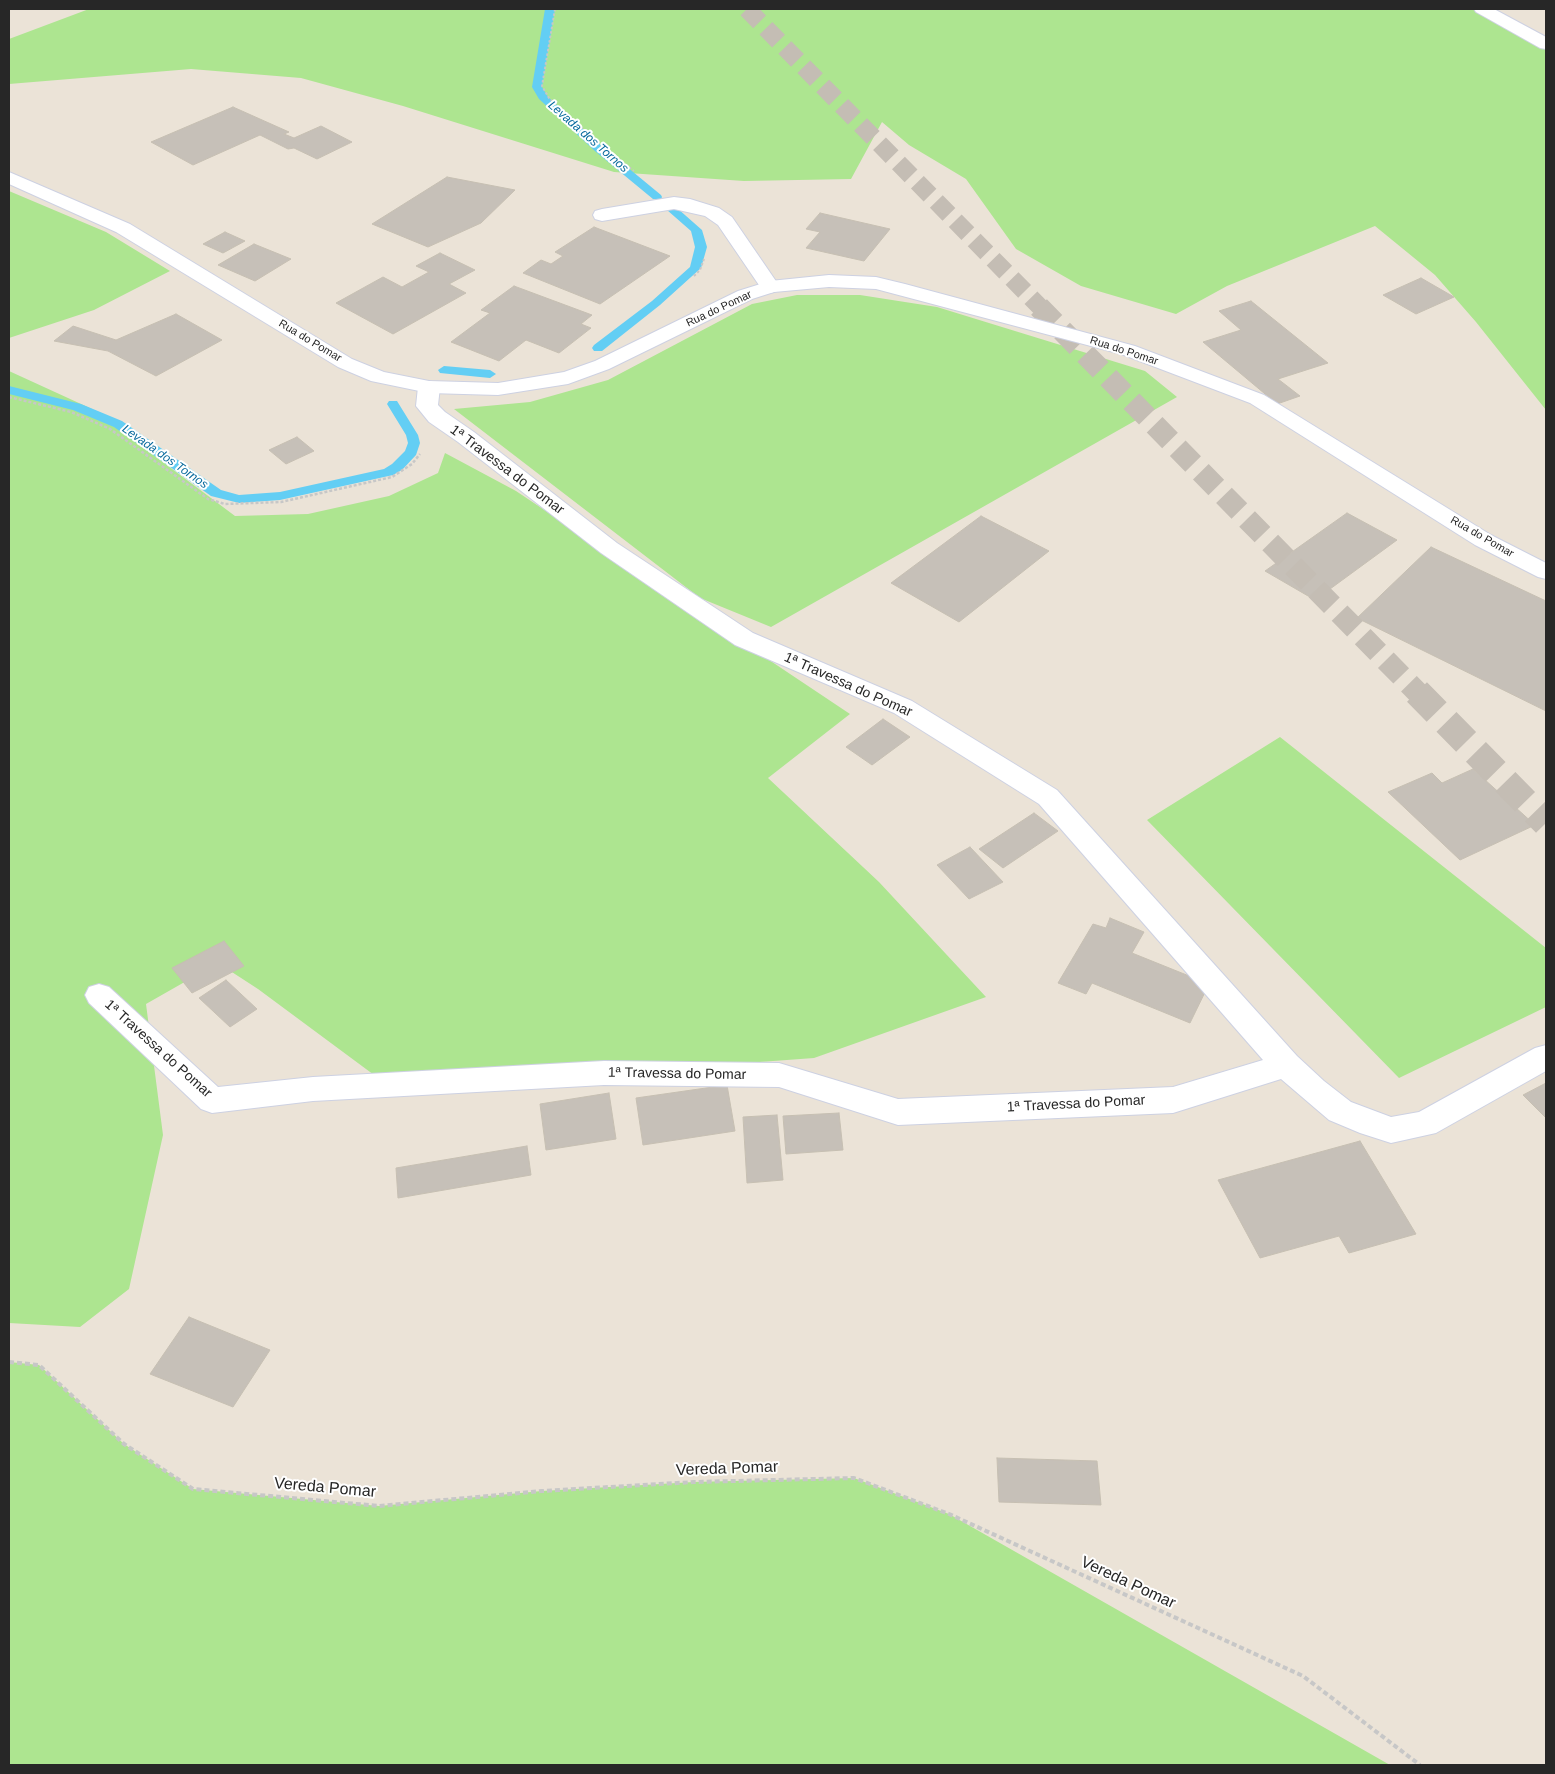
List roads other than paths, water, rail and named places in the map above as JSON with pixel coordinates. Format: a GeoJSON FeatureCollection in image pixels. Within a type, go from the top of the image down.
{"type":"FeatureCollection","features":[{"type":"Feature","properties":{"kind":"street"},"geometry":{"type":"LineString","coordinates":[[1482,9],[1546,44]]}},
{"type":"Feature","properties":{"kind":"street","name":"Rua do Pomar"},"geometry":{"type":"LineString","coordinates":[[9,177],[123,228],[345,363],[428,396],[498,389],[568,378],[602,365],[745,295],[770,287],[829,281],[876,283],[898,288],[1128,350],[1257,399],[1483,540],[1546,572]]}},
{"type":"Feature","properties":{"kind":"street"},"geometry":{"type":"LineString","coordinates":[[602,215],[674,203],[690,205],[712,212],[725,221],[770,287]]}},
{"type":"Feature","properties":{"kind":"street","name":"1ª Travessa do Pomar"},"geometry":{"type":"LineString","coordinates":[[428,396],[437,417],[466,437],[609,548],[744,639],[903,707],[1048,797],[1286,1065],[1313,1090],[1340,1111],[1391,1130],[1424,1124],[1546,1057]]}},
{"type":"Feature","properties":{"kind":"street","name":"1ª Travessa do Pomar"},"geometry":{"type":"LineString","coordinates":[[99,995],[212,1100],[313,1089],[604,1073],[779,1076],[898,1112],[1173,1100],[1286,1065]]}},
{"type":"Feature","properties":{"kind":"waterway","name":"Levada dos Tornos"},"geometry":{"type":"LineString","coordinates":[[550,9],[537,87],[544,99],[600,150],[657,197]]}},
{"type":"Feature","properties":{"kind":"waterway","name":"Levada dos Tornos"},"geometry":{"type":"LineString","coordinates":[[598,348],[656,303],[695,268],[701,247],[696,230],[673,210]]}},
{"type":"Feature","properties":{"kind":"waterway","name":"Levada dos Tornos"},"geometry":{"type":"LineString","coordinates":[[444,370],[490,374]]}},
{"type":"Feature","properties":{"kind":"waterway","name":"Levada dos Tornos"},"geometry":{"type":"LineString","coordinates":[[9,390],[77,407],[118,424],[216,493],[239,499],[280,496],[388,472],[397,467],[411,452],[414,443],[412,435],[393,404]]}},
{"type":"Feature","properties":{"kind":"tunnel"},"geometry":{"type":"LineString","coordinates":[[747,9],[1041,308]]}},
{"type":"Feature","properties":{"kind":"tunnel"},"geometry":{"type":"LineString","coordinates":[[1039,307],[1418,693]]}},
{"type":"Feature","properties":{"kind":"tunnel"},"geometry":{"type":"LineString","coordinates":[[1417,692],[1546,823]]}}]}
